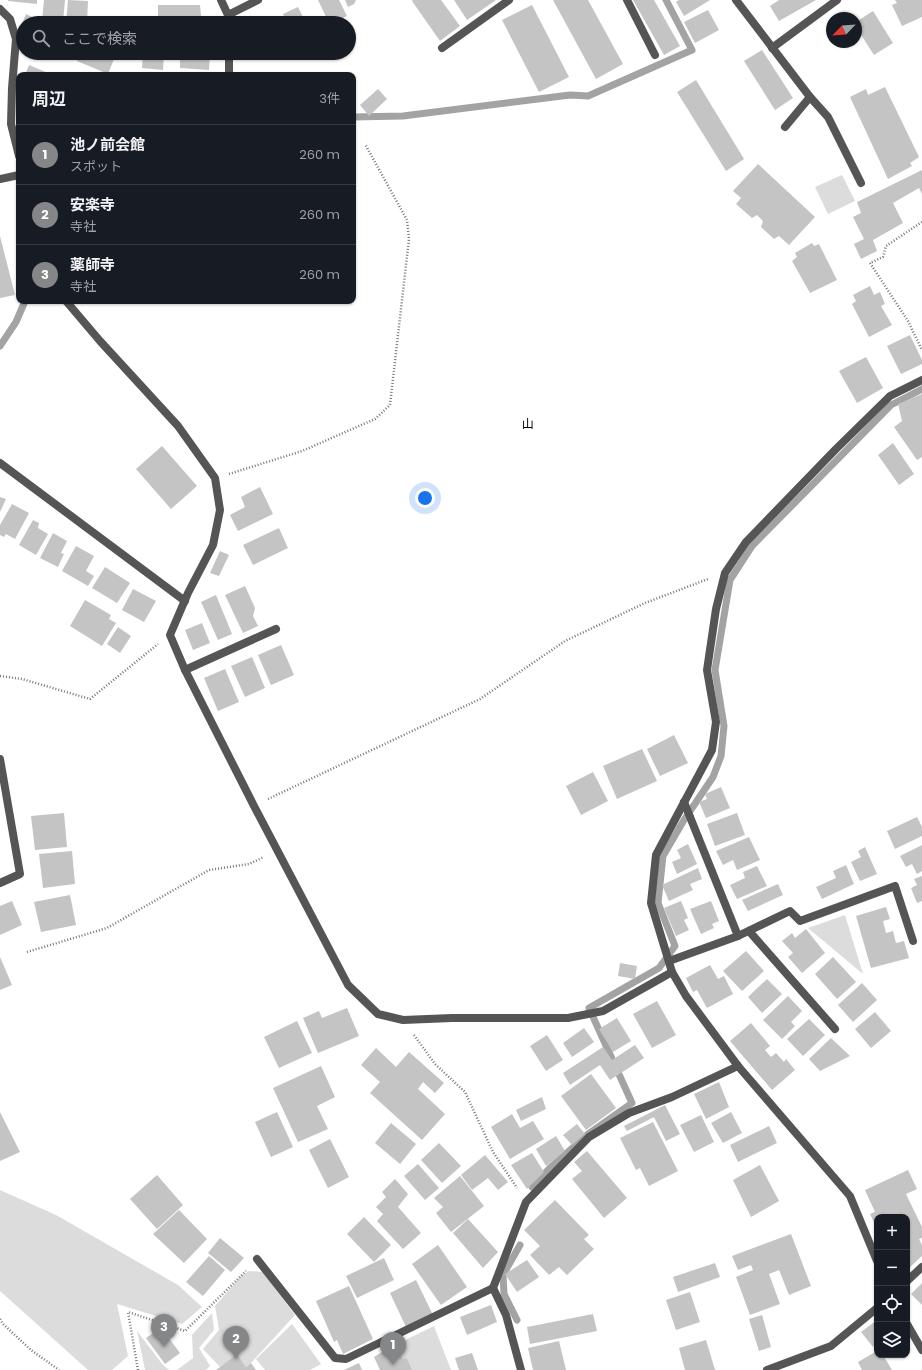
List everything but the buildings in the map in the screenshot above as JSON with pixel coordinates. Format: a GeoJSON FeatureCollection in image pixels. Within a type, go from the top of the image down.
{"type":"FeatureCollection","features":[{"type":"Feature","properties":{"kind":"street"},"geometry":{"type":"LineString","coordinates":[[221,0],[227,16]]}},
{"type":"Feature","properties":{"kind":"street"},"geometry":{"type":"LineString","coordinates":[[233,16],[258,0]]}},
{"type":"Feature","properties":{"kind":"street"},"geometry":{"type":"LineString","coordinates":[[442,48],[510,0]]}},
{"type":"Feature","properties":{"kind":"street"},"geometry":{"type":"LineString","coordinates":[[627,0],[655,55]]}},
{"type":"Feature","properties":{"kind":"street"},"geometry":{"type":"LineString","coordinates":[[736,0],[810,97],[828,117],[861,183]]}},
{"type":"Feature","properties":{"kind":"street"},"geometry":{"type":"LineString","coordinates":[[772,48],[837,0]]}},
{"type":"Feature","properties":{"kind":"street"},"geometry":{"type":"LineString","coordinates":[[0,9],[10,19],[16,39],[11,124],[16,144]]}},
{"type":"Feature","properties":{"kind":"street"},"geometry":{"type":"LineString","coordinates":[[229,60],[229,72]]}},
{"type":"Feature","properties":{"kind":"street"},"geometry":{"type":"LineString","coordinates":[[785,127],[810,97]]}},
{"type":"Feature","properties":{"kind":"street"},"geometry":{"type":"LineString","coordinates":[[0,179],[16,176]]}},
{"type":"Feature","properties":{"kind":"street"},"geometry":{"type":"LineString","coordinates":[[69,304],[100,341],[178,426],[215,478],[220,510],[213,545],[170,635],[185,670],[254,806],[348,985],[378,1014],[403,1020],[452,1018],[568,1018],[603,1011],[672,972]]}},
{"type":"Feature","properties":{"kind":"street"},"geometry":{"type":"LineString","coordinates":[[874,1254],[850,1196],[738,1066],[686,996],[672,972],[651,903],[656,855],[712,750],[716,722],[708,670],[716,609],[725,573],[746,542],[890,396],[922,380]]}},
{"type":"Feature","properties":{"kind":"street"},"geometry":{"type":"LineString","coordinates":[[0,463],[185,601]]}},
{"type":"Feature","properties":{"kind":"street"},"geometry":{"type":"LineString","coordinates":[[185,670],[276,629]]}},
{"type":"Feature","properties":{"kind":"street"},"geometry":{"type":"LineString","coordinates":[[0,759],[20,874],[0,883]]}},
{"type":"Feature","properties":{"kind":"street"},"geometry":{"type":"LineString","coordinates":[[684,802],[738,936]]}},
{"type":"Feature","properties":{"kind":"street"},"geometry":{"type":"LineString","coordinates":[[669,961],[738,936],[790,911],[800,921],[895,886],[913,941]]}},
{"type":"Feature","properties":{"kind":"street"},"geometry":{"type":"LineString","coordinates":[[749,931],[835,1029]]}},
{"type":"Feature","properties":{"kind":"street"},"geometry":{"type":"LineString","coordinates":[[257,1259],[334,1358],[346,1359],[493,1288],[526,1202],[589,1137],[629,1113],[672,1097],[738,1066]]}},
{"type":"Feature","properties":{"kind":"street"},"geometry":{"type":"LineString","coordinates":[[910,1278],[922,1267]]}},
{"type":"Feature","properties":{"kind":"street"},"geometry":{"type":"LineString","coordinates":[[493,1288],[506,1315],[521,1370]]}},
{"type":"Feature","properties":{"kind":"street"},"geometry":{"type":"LineString","coordinates":[[767,1370],[831,1346],[874,1310]]}},
{"type":"Feature","properties":{"kind":"street"},"geometry":{"type":"LineString","coordinates":[[910,1329],[922,1350]]}},
{"type":"Feature","properties":{"kind":"path"},"geometry":{"type":"LineString","coordinates":[[215,478],[302,450],[376,419],[390,405],[409,239],[407,220],[365,144]]}},
{"type":"Feature","properties":{"kind":"path"},"geometry":{"type":"LineString","coordinates":[[922,222],[886,246],[883,257],[870,263],[908,321],[922,350]]}},
{"type":"Feature","properties":{"kind":"path"},"geometry":{"type":"LineString","coordinates":[[254,806],[480,699],[565,641],[646,603],[725,573]]}},
{"type":"Feature","properties":{"kind":"path"},"geometry":{"type":"LineString","coordinates":[[0,676],[22,679],[90,699],[170,635]]}},
{"type":"Feature","properties":{"kind":"path"},"geometry":{"type":"LineString","coordinates":[[27,952],[106,928],[209,870],[249,864],[277,851]]}},
{"type":"Feature","properties":{"kind":"path"},"geometry":{"type":"LineString","coordinates":[[403,1020],[435,1064],[465,1092],[493,1152],[526,1202]]}},
{"type":"Feature","properties":{"kind":"path"},"geometry":{"type":"LineString","coordinates":[[138,1370],[128,1312],[185,1331],[257,1259]]}},
{"type":"Feature","properties":{"kind":"path"},"geometry":{"type":"LineString","coordinates":[[0,1319],[3,1324],[30,1350],[59,1370]]}},
{"type":"Feature","properties":{"kind":"shaded area"},"geometry":{"type":"Polygon","coordinates":[[[842,175],[855,201],[828,214],[815,187],[842,175]]]}},
{"type":"Feature","properties":{"kind":"shaded area"},"geometry":{"type":"Polygon","coordinates":[[[845,915],[863,974],[808,928],[845,915]]]}},
{"type":"Feature","properties":{"kind":"shaded area"},"geometry":{"type":"Polygon","coordinates":[[[0,1190],[56,1215],[178,1285],[202,1307],[182,1324],[117,1304],[128,1356],[112,1370],[88,1370],[0,1291],[0,1190]]]}},
{"type":"Feature","properties":{"kind":"shaded area"},"geometry":{"type":"Polygon","coordinates":[[[249,1271],[263,1272],[295,1315],[246,1367],[237,1354],[220,1367],[203,1349],[219,1330],[215,1306],[241,1276],[249,1271]]]}},
{"type":"Feature","properties":{"kind":"shaded area"},"geometry":{"type":"Polygon","coordinates":[[[212,1313],[214,1330],[199,1348],[210,1366],[206,1370],[177,1370],[193,1358],[192,1335],[212,1313]]]}},
{"type":"Feature","properties":{"kind":"shaded area"},"geometry":{"type":"Polygon","coordinates":[[[292,1324],[321,1364],[310,1370],[265,1370],[256,1359],[292,1324]]]}},
{"type":"Feature","properties":{"kind":"shaded area"},"geometry":{"type":"Polygon","coordinates":[[[434,1326],[451,1370],[412,1370],[407,1358],[403,1359],[398,1348],[389,1353],[387,1349],[434,1326]]]}},
{"type":"Feature","properties":{"kind":"shaded area"},"geometry":{"type":"Polygon","coordinates":[[[137,1331],[163,1365],[169,1370],[145,1370],[137,1331]]]}},
{"type":"Feature","properties":{"kind":"waterway"},"geometry":{"type":"LineString","coordinates":[[356,117],[403,116],[570,95],[588,96],[692,50],[666,0]]}},
{"type":"Feature","properties":{"kind":"waterway"},"geometry":{"type":"LineString","coordinates":[[0,346],[16,322],[24,304]]}},
{"type":"Feature","properties":{"kind":"waterway"},"geometry":{"type":"LineString","coordinates":[[532,1187],[551,1167],[588,1134],[632,1103],[589,1008],[659,968],[675,946],[658,903],[663,856],[684,820],[713,777],[721,756],[724,726],[715,670],[730,580],[752,546],[891,405],[922,389]]}},
{"type":"Feature","properties":{"kind":"waterway"},"geometry":{"type":"LineString","coordinates":[[517,1320],[504,1294],[503,1275],[520,1245]]}},
{"type":"Feature","properties":{"kind":"place","name":"薬師寺"},"geometry":{"type":"Point","coordinates":[164,1347]}},
{"type":"Feature","properties":{"kind":"place","name":"安楽寺"},"geometry":{"type":"Point","coordinates":[236,1359]}},
{"type":"Feature","properties":{"kind":"place","name":"池ノ前会館"},"geometry":{"type":"Point","coordinates":[393,1365]}},
{"type":"Feature","properties":{"kind":"district","name":"山"},"geometry":{"type":"Point","coordinates":[528,423]}}]}
